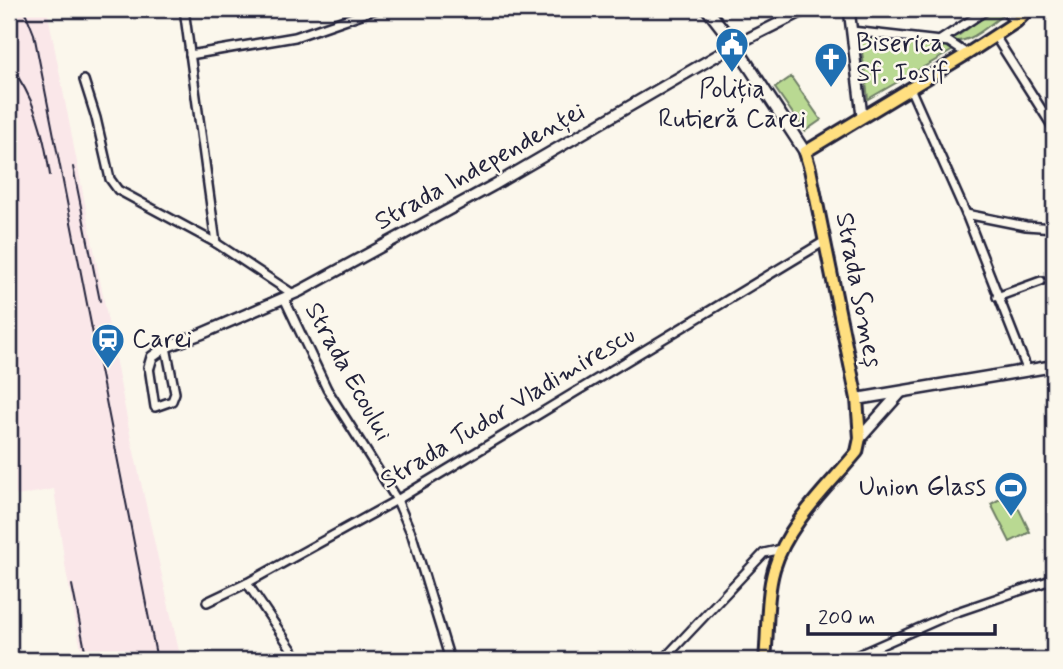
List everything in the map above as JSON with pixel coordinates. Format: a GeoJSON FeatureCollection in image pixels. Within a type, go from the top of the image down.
{"type":"FeatureCollection","features":[{"type":"Feature","properties":{"kind":"main road"},"geometry":{"type":"LineString","coordinates":[[707,9],[735,45],[805,152],[967,54],[1016,22],[1029,9]]}},
{"type":"Feature","properties":{"kind":"main road","name":"Strada Someș"},"geometry":{"type":"LineString","coordinates":[[805,152],[857,399],[860,438]]}},
{"type":"Feature","properties":{"kind":"main road"},"geometry":{"type":"LineString","coordinates":[[857,399],[1054,366]]}},
{"type":"Feature","properties":{"kind":"main road"},"geometry":{"type":"LineString","coordinates":[[765,660],[774,570],[782,549],[795,526],[857,452],[860,438],[900,393]]}},
{"type":"Feature","properties":{"kind":"street"},"geometry":{"type":"LineString","coordinates":[[184,9],[216,243]]}},
{"type":"Feature","properties":{"kind":"street"},"geometry":{"type":"LineString","coordinates":[[190,55],[295,37],[376,9]]}},
{"type":"Feature","properties":{"kind":"street","name":"Strada Independenței"},"geometry":{"type":"LineString","coordinates":[[166,346],[175,393],[172,401],[155,407],[149,367],[152,357],[166,346],[289,296],[494,185],[735,45],[807,9]]}},
{"type":"Feature","properties":{"kind":"street"},"geometry":{"type":"LineString","coordinates":[[849,9],[862,116]]}},
{"type":"Feature","properties":{"kind":"street"},"geometry":{"type":"LineString","coordinates":[[939,41],[988,9]]}},
{"type":"Feature","properties":{"kind":"street"},"geometry":{"type":"LineString","coordinates":[[1002,9],[1016,22]]}},
{"type":"Feature","properties":{"kind":"street"},"geometry":{"type":"LineString","coordinates":[[852,31],[949,42],[967,54]]}},
{"type":"Feature","properties":{"kind":"street"},"geometry":{"type":"LineString","coordinates":[[995,36],[1054,129]]}},
{"type":"Feature","properties":{"kind":"street"},"geometry":{"type":"LineString","coordinates":[[84,80],[113,184],[118,190],[216,243],[289,296]]}},
{"type":"Feature","properties":{"kind":"street"},"geometry":{"type":"LineString","coordinates":[[911,88],[966,214],[1027,369]]}},
{"type":"Feature","properties":{"kind":"street"},"geometry":{"type":"LineString","coordinates":[[966,214],[1026,226],[1054,228]]}},
{"type":"Feature","properties":{"kind":"street","name":"Strada Tudor Vladimirescu"},"geometry":{"type":"LineString","coordinates":[[207,602],[247,583],[397,500],[825,241]]}},
{"type":"Feature","properties":{"kind":"street"},"geometry":{"type":"LineString","coordinates":[[997,297],[1041,281]]}},
{"type":"Feature","properties":{"kind":"street","name":"Strada Ecoului"},"geometry":{"type":"LineString","coordinates":[[289,296],[327,389],[397,500],[412,535],[450,660]]}},
{"type":"Feature","properties":{"kind":"street"},"geometry":{"type":"LineString","coordinates":[[663,660],[764,553],[782,549]]}},
{"type":"Feature","properties":{"kind":"street"},"geometry":{"type":"LineString","coordinates":[[847,660],[951,614],[1054,579]]}},
{"type":"Feature","properties":{"kind":"street"},"geometry":{"type":"LineString","coordinates":[[247,583],[299,660]]}},
{"type":"Feature","properties":{"kind":"shaded area"},"geometry":{"type":"Polygon","coordinates":[[[9,9],[47,9],[130,434],[181,660],[83,660],[54,489],[17,496],[9,485],[9,9]]]}},
{"type":"Feature","properties":{"kind":"green space"},"geometry":{"type":"Polygon","coordinates":[[[995,9],[999,9],[1003,15],[976,35],[961,41],[946,39],[959,35],[995,9]]]}},
{"type":"Feature","properties":{"kind":"green space"},"geometry":{"type":"Polygon","coordinates":[[[860,36],[940,44],[955,49],[868,99],[860,36]]]}},
{"type":"Feature","properties":{"kind":"green space"},"geometry":{"type":"Polygon","coordinates":[[[791,77],[821,120],[805,131],[775,88],[791,77]]]}},
{"type":"Feature","properties":{"kind":"green space","name":"Union Glass"},"geometry":{"type":"Polygon","coordinates":[[[1011,493],[1030,532],[1010,542],[991,504],[1011,493]]]}},
{"type":"Feature","properties":{"kind":"railway"},"geometry":{"type":"LineString","coordinates":[[24,9],[34,34],[157,660]]}},
{"type":"Feature","properties":{"kind":"railway"},"geometry":{"type":"LineString","coordinates":[[9,65],[32,103],[45,145],[50,175]]}},
{"type":"Feature","properties":{"kind":"railway"},"geometry":{"type":"LineString","coordinates":[[73,167],[100,301]]}},
{"type":"Feature","properties":{"kind":"railway"},"geometry":{"type":"LineString","coordinates":[[72,585],[87,660]]}},
{"type":"Feature","properties":{"kind":"place","name":"Poliția Rutieră Carei"},"geometry":{"type":"Point","coordinates":[732,74]}},
{"type":"Feature","properties":{"kind":"place","name":"Biserica Sf. Iosif"},"geometry":{"type":"Point","coordinates":[831,89]}},
{"type":"Feature","properties":{"kind":"place","name":"Carei"},"geometry":{"type":"Point","coordinates":[108,370]}},
{"type":"Feature","properties":{"kind":"place","name":"Union Glass"},"geometry":{"type":"Point","coordinates":[1011,518]}}]}
